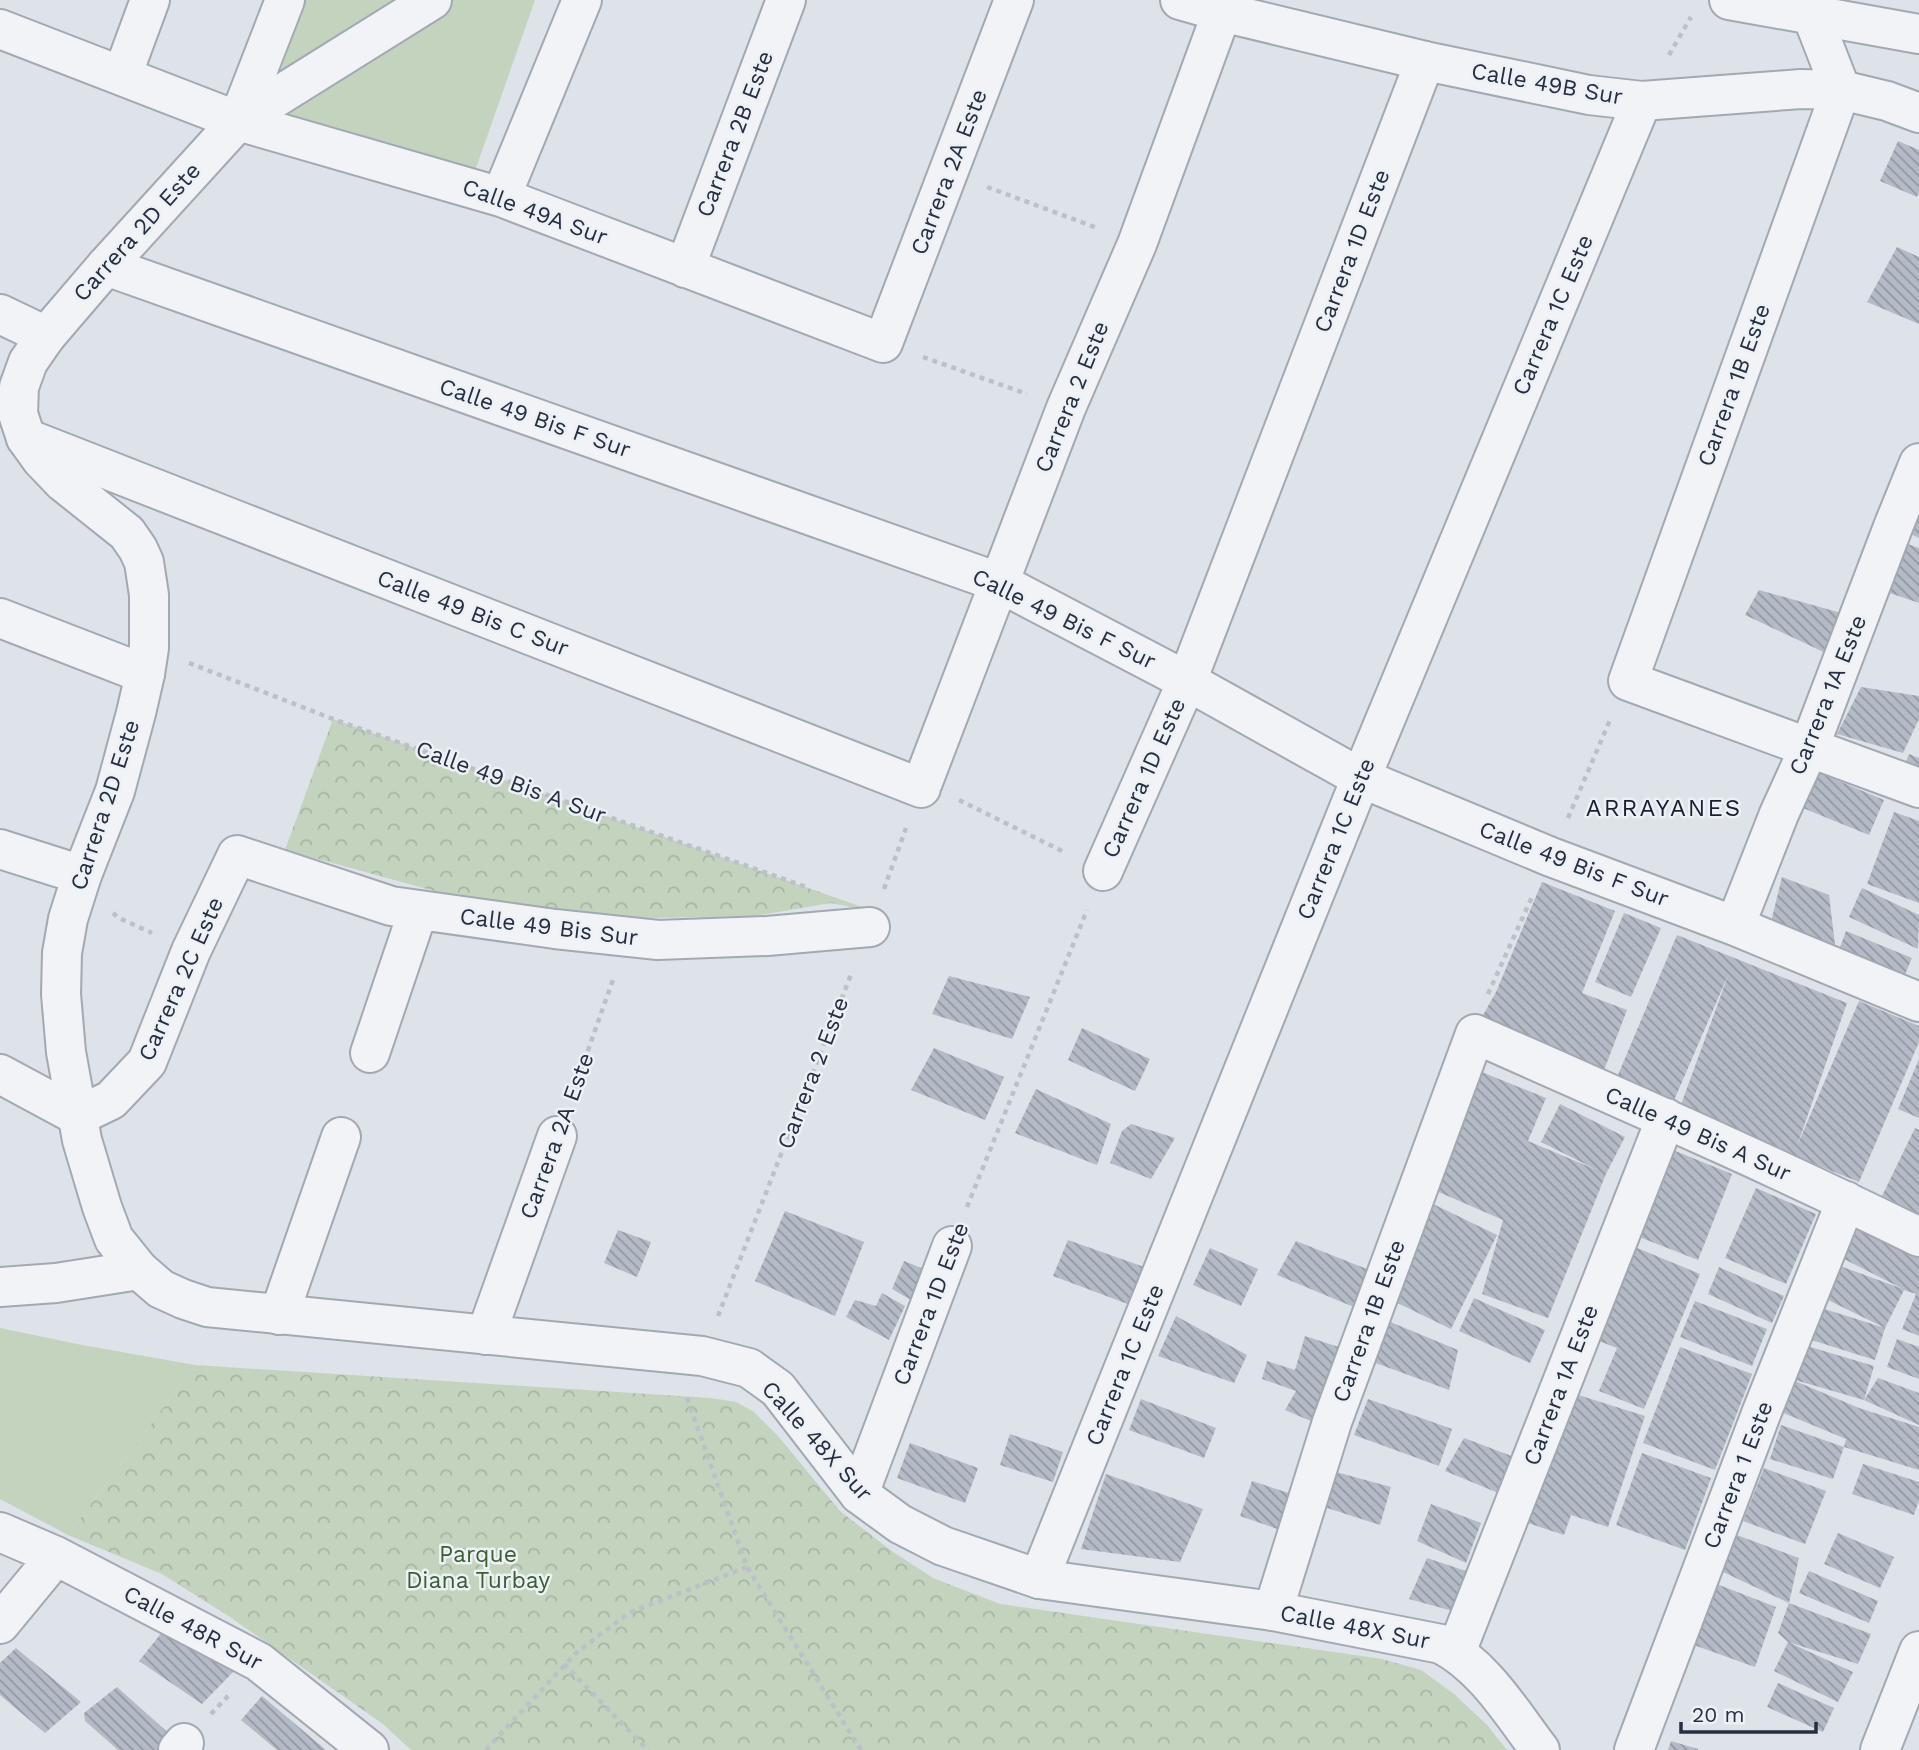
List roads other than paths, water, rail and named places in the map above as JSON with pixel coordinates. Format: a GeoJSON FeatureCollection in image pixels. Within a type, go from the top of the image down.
{"type":"FeatureCollection","features":[{"type":"Feature","properties":{"kind":"street"},"geometry":{"type":"LineString","coordinates":[[122,76],[150,0]]}},
{"type":"Feature","properties":{"kind":"street"},"geometry":{"type":"LineString","coordinates":[[238,121],[285,0]]}},
{"type":"Feature","properties":{"kind":"street"},"geometry":{"type":"LineString","coordinates":[[238,121],[432,0]]}},
{"type":"Feature","properties":{"kind":"street"},"geometry":{"type":"LineString","coordinates":[[501,197],[582,0]]}},
{"type":"Feature","properties":{"kind":"street","name":"Carrera 2B Este"},"geometry":{"type":"LineString","coordinates":[[685,268],[786,0]]}},
{"type":"Feature","properties":{"kind":"street","name":"Carrera 2A Este"},"geometry":{"type":"LineString","coordinates":[[883,343],[1014,0]]}},
{"type":"Feature","properties":{"kind":"street","name":"Calle 49B Sur"},"geometry":{"type":"LineString","coordinates":[[1180,0],[1425,61],[1589,95],[1642,101],[1801,89],[1840,90],[1886,101],[1919,113]]}},
{"type":"Feature","properties":{"kind":"street"},"geometry":{"type":"LineString","coordinates":[[1712,6],[1808,7],[1919,34]]}},
{"type":"Feature","properties":{"kind":"street"},"geometry":{"type":"LineString","coordinates":[[1808,7],[1840,90]]}},
{"type":"Feature","properties":{"kind":"street","name":"Carrera 2 Este"},"geometry":{"type":"LineString","coordinates":[[922,785],[1066,408],[1137,244],[1222,12]]}},
{"type":"Feature","properties":{"kind":"street","name":"Calle 49A Sur"},"geometry":{"type":"LineString","coordinates":[[0,29],[238,121],[501,197],[883,343]]}},
{"type":"Feature","properties":{"kind":"street","name":"Carrera 1D Este"},"geometry":{"type":"LineString","coordinates":[[1103,871],[1187,681],[1425,61]]}},
{"type":"Feature","properties":{"kind":"street","name":"Carrera 1B Este"},"geometry":{"type":"LineString","coordinates":[[1809,748],[1628,681],[1840,90]]}},
{"type":"Feature","properties":{"kind":"street","name":"Carrera 1C Este"},"geometry":{"type":"LineString","coordinates":[[1039,1579],[1361,778],[1642,101]]}},
{"type":"Feature","properties":{"kind":"street","name":"Carrera 2D Este"},"geometry":{"type":"LineString","coordinates":[[139,1270],[114,1239],[82,1140],[66,1052],[61,994],[62,953],[66,930],[82,875],[115,791],[147,661],[149,595],[144,562],[127,533],[63,482],[26,438],[18,414],[19,387],[28,362],[46,335],[238,121]]}},
{"type":"Feature","properties":{"kind":"street","name":"Calle 49 Bis F Sur"},"geometry":{"type":"LineString","coordinates":[[106,266],[998,582],[1187,681],[1361,778],[1551,857],[1918,999]]}},
{"type":"Feature","properties":{"kind":"street"},"geometry":{"type":"LineString","coordinates":[[0,314],[46,335]]}},
{"type":"Feature","properties":{"kind":"street","name":"Calle 49 Bis C Sur"},"geometry":{"type":"LineString","coordinates":[[26,438],[922,785]]}},
{"type":"Feature","properties":{"kind":"street","name":"Carrera 1A Este"},"geometry":{"type":"LineString","coordinates":[[1735,926],[1779,814],[1809,748],[1919,463]]}},
{"type":"Feature","properties":{"kind":"street"},"geometry":{"type":"LineString","coordinates":[[0,618],[147,661]]}},
{"type":"Feature","properties":{"kind":"street"},"geometry":{"type":"LineString","coordinates":[[1809,748],[1919,788]]}},
{"type":"Feature","properties":{"kind":"street"},"geometry":{"type":"LineString","coordinates":[[0,849],[82,875]]}},
{"type":"Feature","properties":{"kind":"street","name":"Calle 49 Bis Sur"},"geometry":{"type":"LineString","coordinates":[[237,855],[390,906],[555,929],[658,940],[767,936],[870,927]]}},
{"type":"Feature","properties":{"kind":"street","name":"Carrera 2C Este"},"geometry":{"type":"LineString","coordinates":[[78,1116],[111,1100],[147,1062],[191,951],[237,855]]}},
{"type":"Feature","properties":{"kind":"street"},"geometry":{"type":"LineString","coordinates":[[370,1053],[418,911]]}},
{"type":"Feature","properties":{"kind":"street","name":"Carrera 1B Este"},"geometry":{"type":"LineString","coordinates":[[1273,1611],[1332,1422],[1475,1034]]}},
{"type":"Feature","properties":{"kind":"street","name":"Calle 49 Bis A Sur"},"geometry":{"type":"LineString","coordinates":[[1475,1034],[1666,1118],[1919,1237]]}},
{"type":"Feature","properties":{"kind":"street"},"geometry":{"type":"LineString","coordinates":[[0,1074],[78,1116]]}},
{"type":"Feature","properties":{"kind":"street","name":"Carrera 1A Este"},"geometry":{"type":"LineString","coordinates":[[1456,1651],[1666,1118]]}},
{"type":"Feature","properties":{"kind":"street","name":"Carrera 2A Este"},"geometry":{"type":"LineString","coordinates":[[486,1335],[557,1136]]}},
{"type":"Feature","properties":{"kind":"street"},"geometry":{"type":"LineString","coordinates":[[279,1315],[341,1137]]}},
{"type":"Feature","properties":{"kind":"street","name":"Carrera 1 Este"},"geometry":{"type":"LineString","coordinates":[[1634,1750],[1760,1414],[1846,1201]]}},
{"type":"Feature","properties":{"kind":"street","name":"Carrera 1D Este"},"geometry":{"type":"LineString","coordinates":[[859,1494],[952,1246]]}},
{"type":"Feature","properties":{"kind":"street"},"geometry":{"type":"LineString","coordinates":[[0,1287],[55,1283],[139,1270]]}},
{"type":"Feature","properties":{"kind":"street","name":"Calle 48X Sur"},"geometry":{"type":"LineString","coordinates":[[139,1270],[161,1289],[207,1307],[686,1354],[749,1368],[778,1389],[859,1494],[900,1524],[943,1546],[1039,1579],[1273,1611],[1441,1644],[1456,1651],[1478,1670],[1540,1750]]}},
{"type":"Feature","properties":{"kind":"street","name":"Calle 48R Sur"},"geometry":{"type":"LineString","coordinates":[[0,1532],[56,1556],[259,1662],[369,1750]]}},
{"type":"Feature","properties":{"kind":"street"},"geometry":{"type":"LineString","coordinates":[[0,1624],[56,1556]]}},
{"type":"Feature","properties":{"kind":"street"},"geometry":{"type":"LineString","coordinates":[[1880,1750],[1919,1651]]}},
{"type":"Feature","properties":{"kind":"district","name":"ARRAYANES"},"geometry":{"type":"Point","coordinates":[1664,808]}},
{"type":"Feature","properties":{"kind":"park label","name":"Parque Diana Turbay"},"geometry":{"type":"Point","coordinates":[478,1567]}}]}
